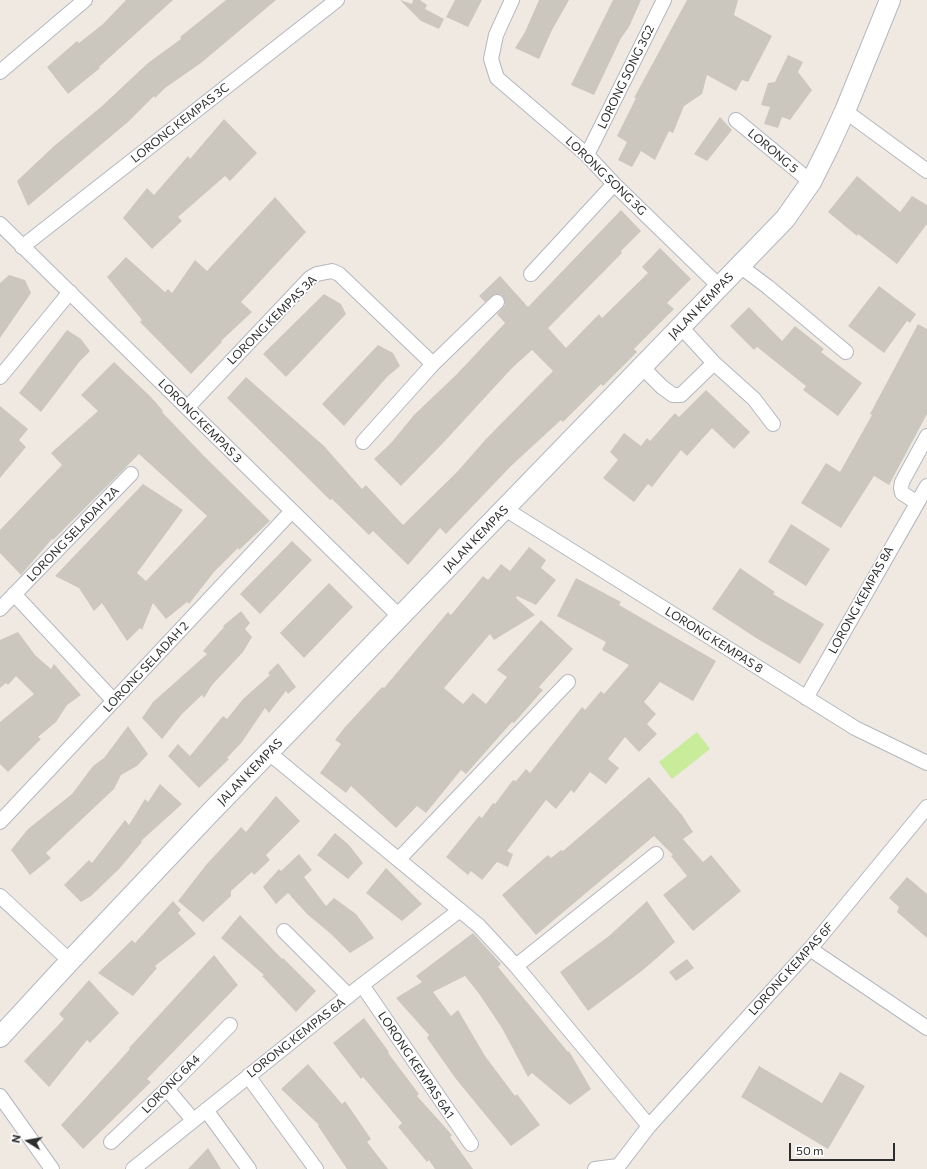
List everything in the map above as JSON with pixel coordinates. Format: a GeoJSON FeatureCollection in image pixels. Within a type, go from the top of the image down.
{"type":"FeatureCollection","features":[{"type":"Feature","properties":{"kind":"street"},"geometry":{"type":"LineString","coordinates":[[0,72],[85,0]]}},
{"type":"Feature","properties":{"kind":"street","name":"LORONG KEMPAS 3C"},"geometry":{"type":"LineString","coordinates":[[22,247],[337,0]]}},
{"type":"Feature","properties":{"kind":"street","name":"LORONG SONG 3G"},"geometry":{"type":"LineString","coordinates":[[512,0],[496,35],[491,58],[497,78],[587,155],[614,184],[720,287]]}},
{"type":"Feature","properties":{"kind":"street","name":"LORONG SONG 3G2"},"geometry":{"type":"LineString","coordinates":[[587,155],[664,0]]}},
{"type":"Feature","properties":{"kind":"street","name":"JALAN KEMPAS"},"geometry":{"type":"LineString","coordinates":[[0,1038],[70,961],[269,752],[643,368],[785,219],[811,182],[845,111],[890,0]]}},
{"type":"Feature","properties":{"kind":"street"},"geometry":{"type":"LineString","coordinates":[[845,111],[927,171]]}},
{"type":"Feature","properties":{"kind":"street","name":"LORONG 5"},"geometry":{"type":"LineString","coordinates":[[736,120],[811,182]]}},
{"type":"Feature","properties":{"kind":"street"},"geometry":{"type":"LineString","coordinates":[[531,274],[614,184]]}},
{"type":"Feature","properties":{"kind":"street","name":"LORONG KEMPAS 3"},"geometry":{"type":"LineString","coordinates":[[0,224],[400,617]]}},
{"type":"Feature","properties":{"kind":"street"},"geometry":{"type":"LineString","coordinates":[[740,266],[768,287],[846,352]]}},
{"type":"Feature","properties":{"kind":"street","name":"LORONG KEMPAS 3A"},"geometry":{"type":"LineString","coordinates":[[187,408],[310,278],[324,271],[332,271],[339,274],[433,364]]}},
{"type":"Feature","properties":{"kind":"street"},"geometry":{"type":"LineString","coordinates":[[0,377],[70,292]]}},
{"type":"Feature","properties":{"kind":"street"},"geometry":{"type":"LineString","coordinates":[[363,442],[433,364],[497,302]]}},
{"type":"Feature","properties":{"kind":"street"},"geometry":{"type":"LineString","coordinates":[[681,327],[714,363],[754,399],[773,424]]}},
{"type":"Feature","properties":{"kind":"street"},"geometry":{"type":"LineString","coordinates":[[643,368],[662,387],[673,395],[681,395],[714,363]]}},
{"type":"Feature","properties":{"kind":"street"},"geometry":{"type":"LineString","coordinates":[[916,502],[902,493],[902,482],[927,436]]}},
{"type":"Feature","properties":{"kind":"street","name":"LORONG SELADAH 2A"},"geometry":{"type":"LineString","coordinates":[[0,608],[131,474]]}},
{"type":"Feature","properties":{"kind":"street","name":"LORONG KEMPAS 8A"},"geometry":{"type":"LineString","coordinates":[[806,698],[916,502],[927,486]]}},
{"type":"Feature","properties":{"kind":"street","name":"LORONG KEMPAS 8"},"geometry":{"type":"LineString","coordinates":[[505,509],[855,728],[927,763]]}},
{"type":"Feature","properties":{"kind":"street","name":"LORONG SELADAH 2"},"geometry":{"type":"LineString","coordinates":[[0,822],[292,511]]}},
{"type":"Feature","properties":{"kind":"street"},"geometry":{"type":"LineString","coordinates":[[14,594],[114,701]]}},
{"type":"Feature","properties":{"kind":"street"},"geometry":{"type":"LineString","coordinates":[[399,859],[568,682]]}},
{"type":"Feature","properties":{"kind":"street"},"geometry":{"type":"LineString","coordinates":[[269,752],[479,926],[516,966],[649,1126]]}},
{"type":"Feature","properties":{"kind":"street","name":"LORONG KEMPAS 6F"},"geometry":{"type":"LineString","coordinates":[[616,1168],[649,1126],[810,949],[927,807]]}},
{"type":"Feature","properties":{"kind":"street"},"geometry":{"type":"LineString","coordinates":[[516,966],[656,854]]}},
{"type":"Feature","properties":{"kind":"street"},"geometry":{"type":"LineString","coordinates":[[0,896],[70,961]]}},
{"type":"Feature","properties":{"kind":"street","name":"LORONG KEMPAS 6A"},"geometry":{"type":"LineString","coordinates":[[133,1169],[362,985],[460,910]]}},
{"type":"Feature","properties":{"kind":"street"},"geometry":{"type":"LineString","coordinates":[[284,931],[349,996]]}},
{"type":"Feature","properties":{"kind":"street"},"geometry":{"type":"LineString","coordinates":[[810,949],[927,1028]]}},
{"type":"Feature","properties":{"kind":"street","name":"LORONG KEMPAS 6A1"},"geometry":{"type":"LineString","coordinates":[[362,985],[470,1144]]}},
{"type":"Feature","properties":{"kind":"street","name":"LORONG 6A4"},"geometry":{"type":"LineString","coordinates":[[111,1142],[167,1089],[230,1025]]}},
{"type":"Feature","properties":{"kind":"street"},"geometry":{"type":"LineString","coordinates":[[248,1076],[316,1169]]}},
{"type":"Feature","properties":{"kind":"street"},"geometry":{"type":"LineString","coordinates":[[167,1089],[193,1120]]}},
{"type":"Feature","properties":{"kind":"street"},"geometry":{"type":"LineString","coordinates":[[0,1096],[52,1169]]}},
{"type":"Feature","properties":{"kind":"street"},"geometry":{"type":"LineString","coordinates":[[206,1110],[250,1169]]}},
{"type":"Feature","properties":{"kind":"street"},"geometry":{"type":"LineString","coordinates":[[595,1169],[616,1168]]}},
{"type":"Feature","properties":{"kind":"green space"},"geometry":{"type":"Polygon","coordinates":[[[697,732],[710,749],[672,779],[659,762],[697,732]]]}},
{"type":"Feature","properties":{"kind":"building"},"geometry":{"type":"Polygon","coordinates":[[[126,0],[173,0],[99,67],[100,68],[68,94],[47,67],[77,41],[79,43],[103,24],[126,0]]]}},
{"type":"Feature","properties":{"kind":"building"},"geometry":{"type":"Polygon","coordinates":[[[226,0],[276,0],[201,63],[165,88],[155,98],[154,96],[128,122],[28,206],[17,181],[54,146],[102,106],[148,63],[181,39],[180,37],[226,0]]]}},
{"type":"Feature","properties":{"kind":"building"},"geometry":{"type":"Polygon","coordinates":[[[400,0],[412,4],[413,0],[420,0],[427,5],[425,9],[444,19],[439,29],[421,21],[400,0]]]}},
{"type":"Feature","properties":{"kind":"building"},"geometry":{"type":"Polygon","coordinates":[[[455,0],[482,0],[468,27],[446,17],[455,0]]]}},
{"type":"Feature","properties":{"kind":"building"},"geometry":{"type":"Polygon","coordinates":[[[539,0],[569,0],[552,30],[539,59],[515,48],[525,32],[539,0]]]}},
{"type":"Feature","properties":{"kind":"building"},"geometry":{"type":"Polygon","coordinates":[[[613,0],[641,0],[629,27],[621,38],[594,95],[571,85],[613,0]]]}},
{"type":"Feature","properties":{"kind":"building"},"geometry":{"type":"Polygon","coordinates":[[[687,0],[738,0],[734,15],[772,36],[748,82],[742,80],[736,91],[707,75],[702,94],[684,106],[673,133],[669,131],[655,160],[641,151],[632,167],[618,160],[627,142],[617,136],[636,98],[634,98],[687,0]]]}},
{"type":"Feature","properties":{"kind":"building"},"geometry":{"type":"Polygon","coordinates":[[[788,55],[803,62],[798,72],[812,90],[790,120],[782,117],[778,128],[764,124],[770,107],[761,105],[768,83],[775,82],[788,55]]]}},
{"type":"Feature","properties":{"kind":"building"},"geometry":{"type":"Polygon","coordinates":[[[720,117],[732,130],[707,161],[694,154],[720,117]]]}},
{"type":"Feature","properties":{"kind":"building"},"geometry":{"type":"Polygon","coordinates":[[[224,119],[257,153],[230,181],[225,176],[178,217],[182,221],[152,249],[123,218],[147,188],[154,195],[188,156],[190,159],[224,119]]]}},
{"type":"Feature","properties":{"kind":"building"},"geometry":{"type":"Polygon","coordinates":[[[857,176],[900,212],[912,196],[927,205],[927,224],[897,264],[858,234],[857,236],[828,212],[857,176]]]}},
{"type":"Feature","properties":{"kind":"building"},"geometry":{"type":"Polygon","coordinates":[[[275,197],[306,232],[241,302],[252,312],[221,341],[222,342],[191,374],[140,322],[142,320],[107,277],[126,257],[165,292],[168,289],[172,293],[195,260],[207,271],[275,197]]]}},
{"type":"Feature","properties":{"kind":"building"},"geometry":{"type":"Polygon","coordinates":[[[621,210],[641,231],[621,251],[622,253],[548,328],[566,348],[599,314],[602,318],[648,273],[642,267],[660,248],[691,279],[667,303],[674,309],[634,349],[637,352],[603,386],[601,384],[563,422],[561,420],[511,466],[446,534],[440,528],[408,565],[373,531],[369,535],[332,499],[330,500],[227,398],[246,377],[324,446],[362,489],[366,485],[403,525],[457,472],[486,439],[553,371],[532,350],[512,368],[445,441],[401,486],[374,459],[391,443],[414,415],[456,375],[505,323],[497,314],[505,305],[503,296],[495,294],[485,302],[479,296],[500,276],[528,307],[621,210]]]}},
{"type":"Feature","properties":{"kind":"building"},"geometry":{"type":"Polygon","coordinates":[[[9,275],[25,280],[31,293],[0,338],[0,283],[9,275]]]}},
{"type":"Feature","properties":{"kind":"building"},"geometry":{"type":"Polygon","coordinates":[[[879,286],[916,314],[910,323],[907,321],[884,353],[848,326],[879,286]]]}},
{"type":"Feature","properties":{"kind":"building"},"geometry":{"type":"Polygon","coordinates":[[[324,294],[341,304],[346,314],[286,377],[263,354],[324,294]]]}},
{"type":"Feature","properties":{"kind":"building"},"geometry":{"type":"Polygon","coordinates":[[[749,307],[782,341],[795,326],[824,349],[821,352],[862,383],[838,416],[803,390],[806,386],[757,347],[754,350],[730,326],[749,307]]]}},
{"type":"Feature","properties":{"kind":"building"},"geometry":{"type":"Polygon","coordinates":[[[918,324],[927,329],[927,414],[889,485],[874,476],[841,528],[801,503],[826,463],[840,472],[872,415],[870,414],[918,324]]]}},
{"type":"Feature","properties":{"kind":"building"},"geometry":{"type":"Polygon","coordinates":[[[67,330],[81,339],[90,351],[80,361],[41,412],[19,393],[67,330]]]}},
{"type":"Feature","properties":{"kind":"building"},"geometry":{"type":"Polygon","coordinates":[[[378,345],[393,353],[400,366],[388,376],[344,426],[322,404],[378,345]]]}},
{"type":"Feature","properties":{"kind":"building"},"geometry":{"type":"Polygon","coordinates":[[[114,362],[151,397],[163,411],[162,412],[204,456],[270,521],[239,550],[238,548],[214,572],[189,604],[187,602],[166,619],[153,603],[142,630],[140,628],[127,641],[102,603],[94,611],[79,588],[55,576],[143,484],[183,510],[137,573],[146,581],[207,516],[139,454],[53,540],[52,539],[21,575],[0,553],[0,530],[62,465],[51,453],[98,411],[81,395],[114,362]]]}},
{"type":"Feature","properties":{"kind":"building"},"geometry":{"type":"Polygon","coordinates":[[[706,390],[750,432],[734,449],[712,428],[687,456],[681,450],[652,487],[648,484],[634,502],[603,478],[618,460],[610,452],[624,433],[641,446],[647,438],[650,441],[675,413],[679,417],[706,390]]]}},
{"type":"Feature","properties":{"kind":"building"},"geometry":{"type":"Polygon","coordinates":[[[0,406],[28,429],[19,440],[26,447],[0,478],[0,406]]]}},
{"type":"Feature","properties":{"kind":"building"},"geometry":{"type":"Polygon","coordinates":[[[791,524],[830,549],[806,586],[768,562],[791,524]]]}},
{"type":"Feature","properties":{"kind":"building"},"geometry":{"type":"Polygon","coordinates":[[[292,541],[312,560],[260,614],[240,594],[292,541]]]}},
{"type":"Feature","properties":{"kind":"building"},"geometry":{"type":"Polygon","coordinates":[[[529,547],[546,560],[541,568],[556,580],[536,605],[517,596],[516,598],[535,615],[494,640],[490,634],[444,688],[463,704],[473,693],[486,704],[507,677],[497,670],[541,620],[573,649],[539,687],[543,690],[514,723],[512,722],[466,774],[461,770],[426,813],[417,806],[396,828],[351,786],[346,793],[320,773],[341,744],[335,740],[382,687],[384,688],[448,612],[451,615],[483,576],[488,580],[501,564],[510,571],[529,547]]]}},
{"type":"Feature","properties":{"kind":"building"},"geometry":{"type":"Polygon","coordinates":[[[740,568],[775,592],[773,594],[824,624],[800,664],[756,638],[712,609],[740,568]]]}},
{"type":"Feature","properties":{"kind":"building"},"geometry":{"type":"Polygon","coordinates":[[[576,578],[621,602],[619,605],[716,661],[693,701],[660,682],[644,702],[656,714],[647,724],[657,734],[639,752],[625,737],[608,759],[619,768],[606,784],[590,772],[574,793],[571,790],[556,809],[546,800],[507,851],[513,854],[508,867],[497,862],[482,880],[471,871],[468,875],[446,857],[479,816],[482,818],[493,803],[495,804],[513,780],[516,781],[526,769],[530,773],[582,707],[585,710],[601,691],[604,694],[629,665],[602,650],[606,642],[557,616],[576,578]]]}},
{"type":"Feature","properties":{"kind":"building"},"geometry":{"type":"Polygon","coordinates":[[[329,583],[353,607],[304,658],[280,633],[329,583]]]}},
{"type":"Feature","properties":{"kind":"building"},"geometry":{"type":"Polygon","coordinates":[[[241,611],[250,623],[245,629],[252,637],[243,652],[212,685],[204,698],[202,695],[182,714],[162,739],[142,718],[153,702],[207,654],[203,651],[224,627],[223,626],[241,611]]]}},
{"type":"Feature","properties":{"kind":"building"},"geometry":{"type":"Polygon","coordinates":[[[18,632],[35,655],[51,669],[54,664],[81,695],[67,705],[56,722],[38,737],[41,739],[8,772],[0,764],[0,722],[34,694],[16,676],[8,685],[6,683],[0,688],[0,640],[18,632]]]}},
{"type":"Feature","properties":{"kind":"building"},"geometry":{"type":"Polygon","coordinates":[[[278,663],[296,687],[288,694],[286,691],[269,713],[265,708],[242,742],[227,758],[229,759],[199,788],[168,756],[178,744],[190,756],[223,716],[227,719],[243,699],[270,675],[268,673],[278,663]]]}},
{"type":"Feature","properties":{"kind":"building"},"geometry":{"type":"Polygon","coordinates":[[[128,726],[148,754],[137,766],[121,775],[114,789],[46,853],[51,858],[30,875],[11,850],[28,829],[72,794],[93,766],[104,758],[128,726]]]}},
{"type":"Feature","properties":{"kind":"building"},"geometry":{"type":"Polygon","coordinates":[[[649,777],[682,815],[693,832],[683,839],[703,862],[711,855],[741,891],[693,931],[663,895],[687,876],[671,856],[673,855],[654,836],[536,935],[502,895],[548,855],[551,858],[561,850],[563,851],[649,777]]]}},
{"type":"Feature","properties":{"kind":"building"},"geometry":{"type":"Polygon","coordinates":[[[160,784],[182,804],[141,841],[142,842],[119,869],[91,896],[81,902],[64,885],[89,860],[92,863],[125,820],[129,825],[145,799],[148,802],[160,784]]]}},
{"type":"Feature","properties":{"kind":"building"},"geometry":{"type":"Polygon","coordinates":[[[276,796],[300,821],[266,855],[270,860],[254,875],[252,872],[231,891],[231,896],[203,922],[178,901],[206,865],[241,827],[246,832],[276,796]]]}},
{"type":"Feature","properties":{"kind":"building"},"geometry":{"type":"Polygon","coordinates":[[[335,833],[349,845],[363,863],[348,879],[317,855],[335,833]]]}},
{"type":"Feature","properties":{"kind":"building"},"geometry":{"type":"Polygon","coordinates":[[[299,854],[312,870],[304,877],[326,906],[334,898],[356,914],[374,938],[350,953],[331,934],[307,914],[288,893],[276,904],[263,887],[279,869],[281,871],[299,854]]]}},
{"type":"Feature","properties":{"kind":"building"},"geometry":{"type":"Polygon","coordinates":[[[386,868],[422,904],[402,921],[366,893],[386,868]]]}},
{"type":"Feature","properties":{"kind":"building"},"geometry":{"type":"Polygon","coordinates":[[[907,877],[927,894],[927,938],[897,912],[899,907],[889,898],[907,877]]]}},
{"type":"Feature","properties":{"kind":"building"},"geometry":{"type":"Polygon","coordinates":[[[173,901],[181,910],[178,913],[196,934],[155,966],[157,968],[133,996],[98,973],[132,940],[135,943],[173,901]]]}},
{"type":"Feature","properties":{"kind":"building"},"geometry":{"type":"Polygon","coordinates":[[[647,901],[675,942],[643,970],[588,1011],[560,972],[609,936],[647,901]]]}},
{"type":"Feature","properties":{"kind":"building"},"geometry":{"type":"Polygon","coordinates":[[[240,915],[282,959],[283,958],[316,991],[296,1012],[262,976],[264,975],[221,938],[240,915]]]}},
{"type":"Feature","properties":{"kind":"building"},"geometry":{"type":"Polygon","coordinates":[[[473,933],[501,964],[498,967],[568,1052],[569,1051],[591,1089],[570,1105],[532,1073],[528,1077],[502,1028],[480,995],[465,976],[433,992],[451,1016],[458,1010],[485,1056],[515,1096],[517,1094],[540,1125],[511,1146],[456,1079],[427,1038],[429,1035],[396,998],[422,982],[416,976],[473,933]]]}},
{"type":"Feature","properties":{"kind":"building"},"geometry":{"type":"Polygon","coordinates":[[[214,955],[238,985],[147,1079],[151,1082],[83,1149],[61,1125],[214,955]]]}},
{"type":"Feature","properties":{"kind":"building"},"geometry":{"type":"Polygon","coordinates":[[[687,959],[694,968],[676,981],[669,972],[687,959]]]}},
{"type":"Feature","properties":{"kind":"building"},"geometry":{"type":"Polygon","coordinates":[[[89,980],[119,1013],[90,1043],[87,1040],[49,1087],[24,1061],[64,1019],[59,1014],[89,980]]]}},
{"type":"Feature","properties":{"kind":"building"},"geometry":{"type":"Polygon","coordinates":[[[364,1018],[419,1094],[417,1096],[452,1135],[450,1137],[473,1169],[435,1169],[429,1160],[427,1162],[398,1127],[402,1123],[363,1077],[361,1079],[333,1043],[364,1018]]]}},
{"type":"Feature","properties":{"kind":"building"},"geometry":{"type":"Polygon","coordinates":[[[308,1064],[342,1104],[345,1101],[371,1139],[367,1142],[388,1169],[347,1169],[318,1126],[319,1125],[281,1089],[308,1064]]]}},
{"type":"Feature","properties":{"kind":"building"},"geometry":{"type":"Polygon","coordinates":[[[759,1066],[822,1103],[840,1072],[865,1086],[828,1149],[741,1097],[759,1066]]]}},
{"type":"Feature","properties":{"kind":"building"},"geometry":{"type":"Polygon","coordinates":[[[208,1148],[221,1169],[188,1169],[208,1148]]]}}]}
